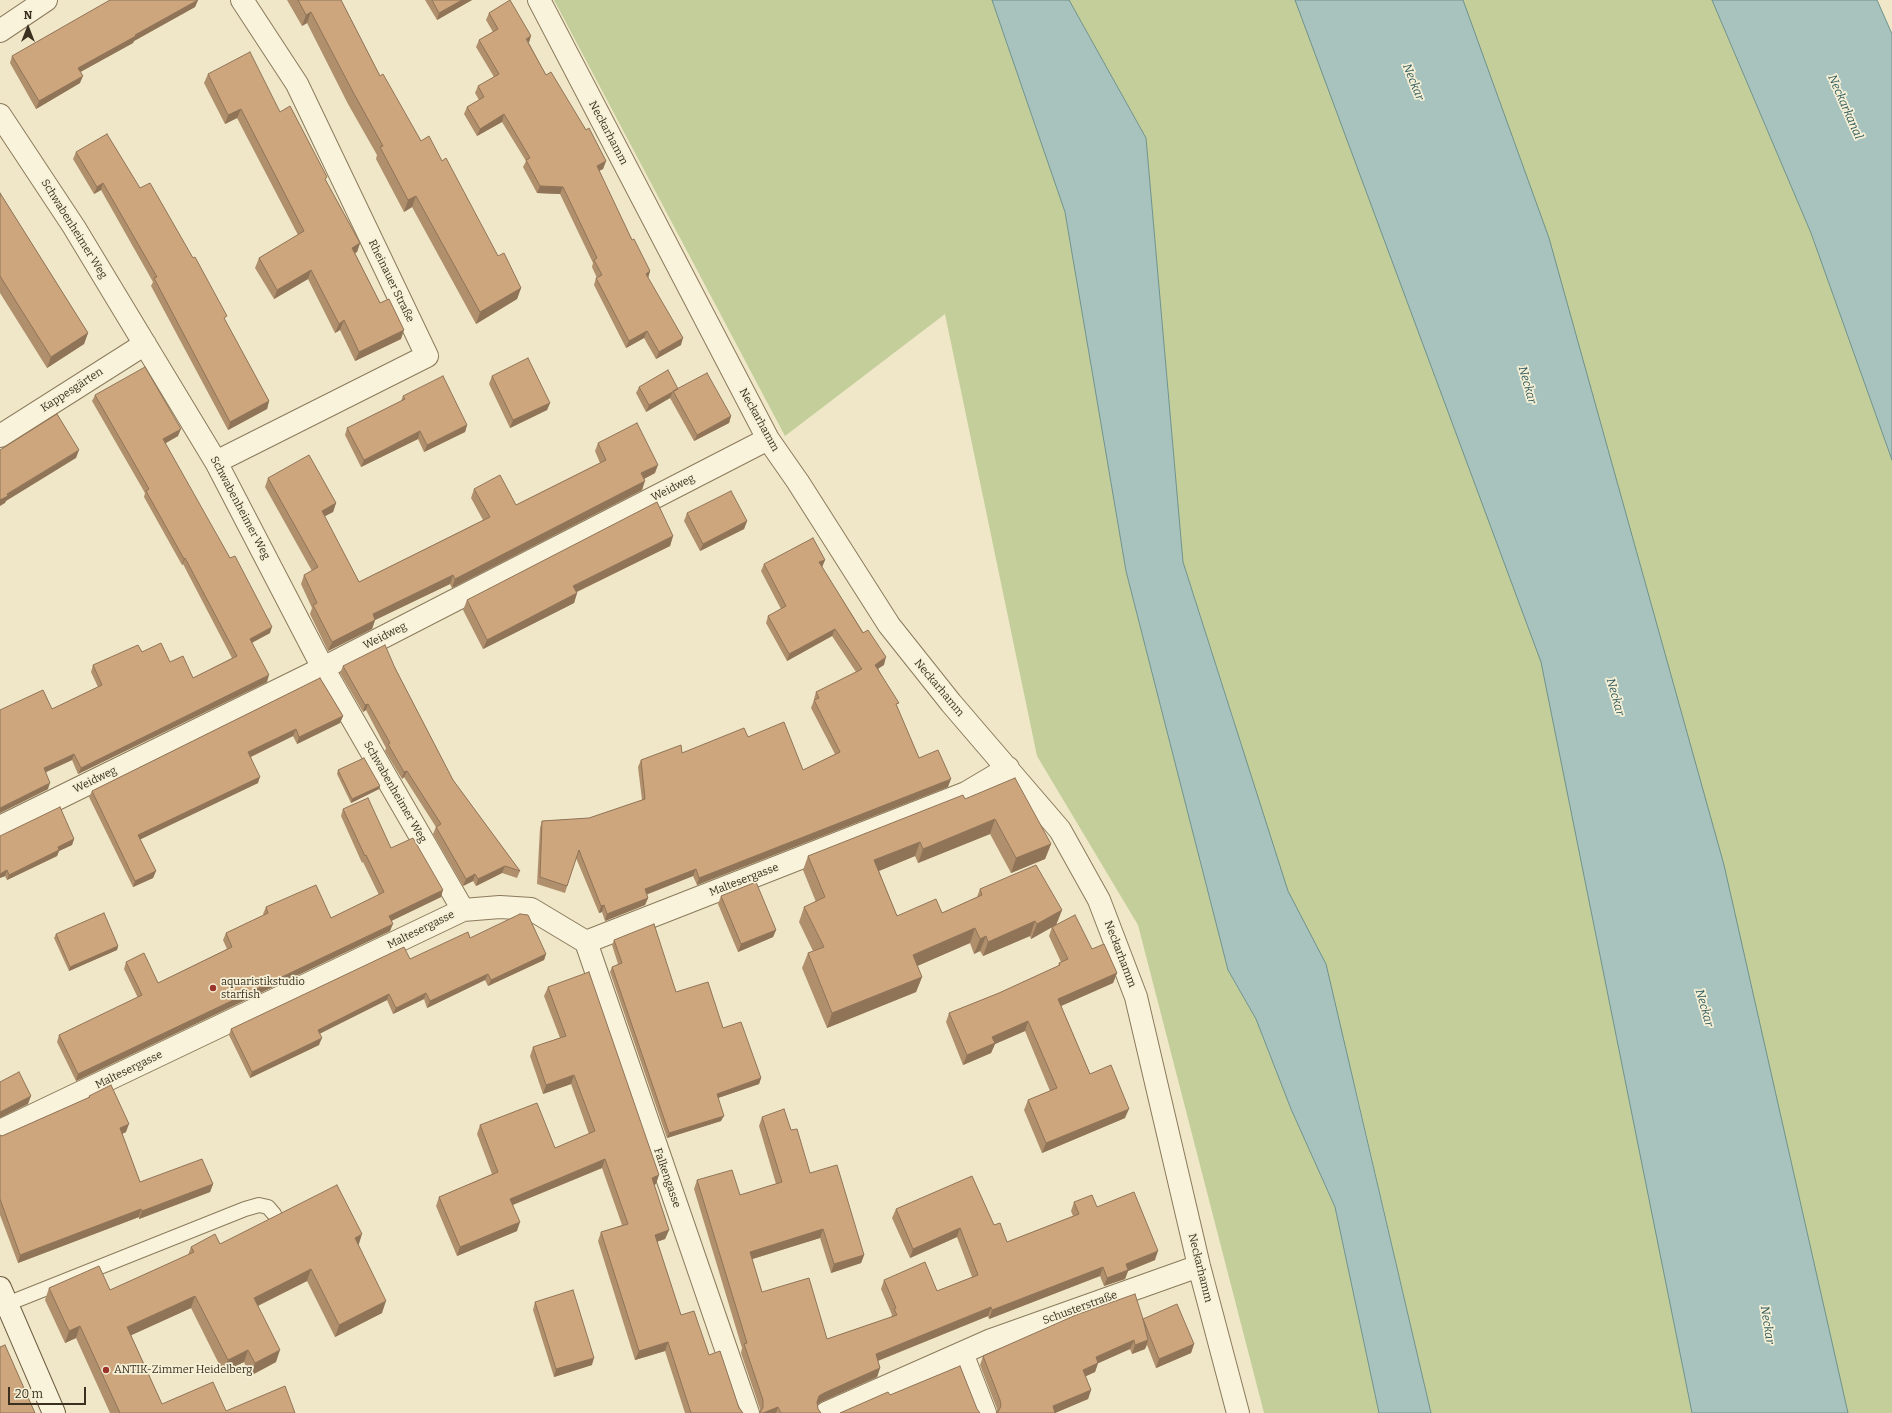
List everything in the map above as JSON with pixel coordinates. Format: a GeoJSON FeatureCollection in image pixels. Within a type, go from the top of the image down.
{"type":"FeatureCollection","features":[{"type":"Feature","properties":{"kind":"street"},"geometry":{"type":"LineString","coordinates":[[0,31],[46,0]]}},
{"type":"Feature","properties":{"kind":"street","name":"Rheinauer Straße"},"geometry":{"type":"LineString","coordinates":[[216,462],[427,356],[297,84],[242,0]]}},
{"type":"Feature","properties":{"kind":"street","name":"Neckarhamm"},"geometry":{"type":"LineString","coordinates":[[539,0],[768,439],[798,482],[889,626],[951,703],[1060,830],[1099,900],[1136,997],[1199,1266],[1238,1413]]}},
{"type":"Feature","properties":{"kind":"street","name":"Schwabenheimer Weg"},"geometry":{"type":"LineString","coordinates":[[0,115],[74,227],[216,462],[324,668],[463,910]]}},
{"type":"Feature","properties":{"kind":"street","name":"Kappesgärten"},"geometry":{"type":"LineString","coordinates":[[0,436],[145,344]]}},
{"type":"Feature","properties":{"kind":"street","name":"Weidweg"},"geometry":{"type":"LineString","coordinates":[[0,827],[324,668],[768,439]]}},
{"type":"Feature","properties":{"kind":"street","name":"Maltesergasse"},"geometry":{"type":"LineString","coordinates":[[0,1132],[463,910],[500,907],[531,909],[586,942],[966,793],[1008,768]]}},
{"type":"Feature","properties":{"kind":"street","name":"Falkengasse"},"geometry":{"type":"LineString","coordinates":[[586,942],[748,1413]]}},
{"type":"Feature","properties":{"kind":"street","name":"Schusterstraße"},"geometry":{"type":"LineString","coordinates":[[826,1413],[991,1340],[1199,1266]]}},
{"type":"Feature","properties":{"kind":"street"},"geometry":{"type":"LineString","coordinates":[[3,1296],[54,1413]]}},
{"type":"Feature","properties":{"kind":"street"},"geometry":{"type":"LineString","coordinates":[[962,1353],[985,1413]]}},
{"type":"Feature","properties":{"kind":"lane"},"geometry":{"type":"LineString","coordinates":[[3,1296],[245,1209],[260,1205],[268,1207],[274,1214]]}},
{"type":"Feature","properties":{"kind":"green space"},"geometry":{"type":"Polygon","coordinates":[[[554,0],[992,0],[1065,212],[1126,571],[1228,970],[1256,1019],[1291,1109],[1335,1207],[1379,1413],[1264,1413],[1138,925],[1037,756],[945,314],[785,436],[554,0]]]}},
{"type":"Feature","properties":{"kind":"green space"},"geometry":{"type":"Polygon","coordinates":[[[1069,0],[1712,0],[1811,233],[1892,460],[1892,1413],[1431,1413],[1356,1090],[1243,767],[1235,724],[1183,562],[1146,138],[1069,0]]]}},
{"type":"Feature","properties":{"kind":"water"},"geometry":{"type":"Polygon","coordinates":[[[992,0],[1069,0],[1146,138],[1183,562],[1288,891],[1326,964],[1431,1413],[1379,1413],[1335,1207],[1291,1109],[1256,1019],[1228,970],[1126,571],[1065,212],[992,0]]]}},
{"type":"Feature","properties":{"kind":"water","name":"Neckar"},"geometry":{"type":"Polygon","coordinates":[[[1295,0],[1463,0],[1549,238],[1724,865],[1848,1413],[1692,1413],[1541,662],[1295,0]]]}},
{"type":"Feature","properties":{"kind":"water","name":"Neckarkanal"},"geometry":{"type":"Polygon","coordinates":[[[1712,0],[1877,0],[1892,34],[1892,460],[1811,233],[1712,0]]]}},
{"type":"Feature","properties":{"kind":"building"},"geometry":{"type":"Polygon","coordinates":[[[110,0],[198,0],[78,68],[83,76],[39,101],[12,56],[110,0]]]}},
{"type":"Feature","properties":{"kind":"building"},"geometry":{"type":"Polygon","coordinates":[[[298,0],[341,0],[380,76],[383,74],[421,141],[429,136],[442,161],[446,158],[498,256],[504,253],[521,288],[480,312],[416,196],[408,200],[380,147],[383,146],[311,12],[306,15],[298,0]]]}},
{"type":"Feature","properties":{"kind":"building"},"geometry":{"type":"Polygon","coordinates":[[[432,0],[462,0],[439,13],[432,0]]]}},
{"type":"Feature","properties":{"kind":"building"},"geometry":{"type":"Polygon","coordinates":[[[510,0],[531,36],[526,39],[546,75],[551,72],[586,130],[589,128],[606,161],[597,166],[632,240],[634,239],[650,271],[646,274],[683,338],[659,352],[647,331],[629,341],[596,278],[602,275],[594,260],[597,258],[563,187],[540,186],[526,160],[530,158],[504,114],[480,129],[467,107],[484,97],[478,86],[499,74],[479,40],[498,29],[489,13],[510,0]]]}},
{"type":"Feature","properties":{"kind":"building"},"geometry":{"type":"Polygon","coordinates":[[[250,52],[280,112],[290,106],[327,177],[325,179],[360,243],[352,248],[380,303],[389,299],[404,330],[359,352],[344,320],[339,324],[311,270],[277,290],[259,258],[304,231],[241,109],[228,115],[208,74],[250,52]]]}},
{"type":"Feature","properties":{"kind":"building"},"geometry":{"type":"Polygon","coordinates":[[[107,134],[140,188],[150,183],[193,258],[195,257],[227,316],[224,318],[269,401],[230,422],[154,278],[157,277],[103,183],[97,187],[76,152],[107,134]]]}},
{"type":"Feature","properties":{"kind":"building"},"geometry":{"type":"Polygon","coordinates":[[[0,193],[88,333],[51,357],[0,276],[0,193]]]}},
{"type":"Feature","properties":{"kind":"building"},"geometry":{"type":"Polygon","coordinates":[[[528,358],[550,403],[513,420],[492,376],[528,358]]]}},
{"type":"Feature","properties":{"kind":"building"},"geometry":{"type":"Polygon","coordinates":[[[145,367],[181,429],[163,439],[230,558],[235,556],[272,627],[250,639],[269,675],[81,768],[74,754],[44,768],[50,783],[0,808],[0,710],[43,690],[52,709],[102,685],[93,665],[138,645],[142,652],[161,643],[170,662],[183,656],[193,678],[237,656],[185,558],[184,559],[146,491],[149,489],[95,395],[145,367]]]}},
{"type":"Feature","properties":{"kind":"building"},"geometry":{"type":"Polygon","coordinates":[[[668,370],[678,389],[649,405],[639,387],[668,370]]]}},
{"type":"Feature","properties":{"kind":"building"},"geometry":{"type":"Polygon","coordinates":[[[707,373],[731,416],[697,435],[673,391],[707,373]]]}},
{"type":"Feature","properties":{"kind":"building"},"geometry":{"type":"Polygon","coordinates":[[[443,376],[467,425],[427,445],[420,431],[364,460],[347,428],[405,399],[403,396],[443,376]]]}},
{"type":"Feature","properties":{"kind":"building"},"geometry":{"type":"Polygon","coordinates":[[[57,414],[79,450],[7,494],[8,496],[0,500],[0,450],[57,414]]]}},
{"type":"Feature","properties":{"kind":"building"},"geometry":{"type":"Polygon","coordinates":[[[637,423],[658,465],[641,473],[645,481],[455,579],[453,575],[373,614],[375,620],[332,642],[313,605],[317,603],[304,575],[318,567],[268,478],[309,455],[336,503],[322,511],[359,582],[490,517],[474,489],[500,475],[516,505],[606,460],[598,443],[637,423]]]}},
{"type":"Feature","properties":{"kind":"building"},"geometry":{"type":"Polygon","coordinates":[[[731,491],[747,521],[703,544],[687,513],[731,491]]]}},
{"type":"Feature","properties":{"kind":"building"},"geometry":{"type":"Polygon","coordinates":[[[657,502],[673,536],[573,586],[577,593],[487,640],[467,600],[657,502]]]}},
{"type":"Feature","properties":{"kind":"building"},"geometry":{"type":"Polygon","coordinates":[[[813,538],[825,560],[819,562],[863,633],[868,630],[886,657],[875,665],[899,703],[896,704],[919,758],[938,750],[951,779],[699,878],[696,869],[645,889],[648,898],[607,914],[604,905],[601,906],[579,850],[567,886],[540,877],[542,821],[589,818],[645,799],[641,760],[681,745],[682,753],[744,728],[748,737],[784,722],[803,770],[840,752],[814,700],[819,698],[816,692],[862,669],[835,629],[789,654],[768,616],[786,606],[764,564],[813,538]]]}},
{"type":"Feature","properties":{"kind":"building"},"geometry":{"type":"Polygon","coordinates":[[[385,645],[395,668],[453,780],[520,871],[505,866],[478,879],[475,874],[466,879],[436,827],[441,824],[407,771],[404,772],[368,704],[365,705],[343,666],[385,645]]]}},
{"type":"Feature","properties":{"kind":"building"},"geometry":{"type":"Polygon","coordinates":[[[320,678],[343,716],[299,737],[296,729],[248,752],[260,777],[138,835],[156,871],[135,881],[92,791],[320,678]]]}},
{"type":"Feature","properties":{"kind":"building"},"geometry":{"type":"Polygon","coordinates":[[[364,758],[380,786],[352,799],[338,770],[364,758]]]}},
{"type":"Feature","properties":{"kind":"building"},"geometry":{"type":"Polygon","coordinates":[[[1015,778],[1051,844],[1016,858],[995,819],[923,849],[920,842],[874,860],[897,916],[936,899],[942,913],[982,895],[980,889],[1036,865],[1062,910],[1037,924],[1035,921],[988,942],[986,936],[980,939],[975,928],[913,955],[922,977],[832,1013],[808,953],[824,947],[804,907],[825,897],[808,856],[963,795],[965,799],[1015,778]]]}},
{"type":"Feature","properties":{"kind":"building"},"geometry":{"type":"Polygon","coordinates":[[[368,798],[391,848],[413,838],[443,890],[389,916],[393,924],[78,1074],[59,1035],[142,995],[126,962],[144,953],[158,983],[232,947],[226,933],[268,913],[266,907],[316,885],[331,918],[384,892],[343,809],[368,798]]]}},
{"type":"Feature","properties":{"kind":"building"},"geometry":{"type":"Polygon","coordinates":[[[60,807],[74,839],[58,847],[59,850],[9,875],[7,870],[0,874],[0,836],[60,807]]]}},
{"type":"Feature","properties":{"kind":"building"},"geometry":{"type":"Polygon","coordinates":[[[756,882],[776,930],[741,944],[721,896],[756,882]]]}},
{"type":"Feature","properties":{"kind":"building"},"geometry":{"type":"Polygon","coordinates":[[[104,913],[118,946],[70,967],[56,934],[104,913]]]}},
{"type":"Feature","properties":{"kind":"building"},"geometry":{"type":"Polygon","coordinates":[[[520,914],[528,915],[546,954],[491,980],[488,974],[430,1001],[426,993],[396,1008],[389,994],[318,1030],[322,1038],[252,1072],[231,1029],[404,947],[410,959],[468,932],[470,938],[520,914]]]}},
{"type":"Feature","properties":{"kind":"building"},"geometry":{"type":"Polygon","coordinates":[[[1075,915],[1092,949],[1104,944],[1117,973],[1058,999],[1090,1074],[1111,1065],[1129,1109],[1046,1143],[1028,1100],[1057,1088],[1028,1021],[992,1037],[995,1043],[967,1055],[949,1013],[999,993],[1060,965],[1059,963],[1068,959],[1052,927],[1075,915]]]}},
{"type":"Feature","properties":{"kind":"building"},"geometry":{"type":"Polygon","coordinates":[[[654,924],[676,992],[708,982],[723,1028],[741,1022],[761,1078],[717,1094],[724,1116],[669,1133],[612,967],[622,963],[614,940],[654,924]]]}},
{"type":"Feature","properties":{"kind":"building"},"geometry":{"type":"Polygon","coordinates":[[[589,972],[659,1175],[652,1178],[669,1230],[655,1235],[681,1315],[694,1311],[709,1355],[720,1351],[739,1408],[743,1413],[691,1413],[668,1342],[639,1351],[601,1232],[628,1224],[605,1159],[510,1199],[520,1222],[460,1247],[439,1197],[498,1172],[480,1125],[537,1103],[555,1148],[595,1131],[574,1075],[546,1085],[533,1047],[566,1036],[548,987],[589,972]]]}},
{"type":"Feature","properties":{"kind":"building"},"geometry":{"type":"Polygon","coordinates":[[[19,1072],[31,1096],[0,1112],[0,1082],[19,1072]]]}},
{"type":"Feature","properties":{"kind":"building"},"geometry":{"type":"Polygon","coordinates":[[[111,1085],[129,1124],[120,1128],[140,1182],[202,1159],[213,1184],[142,1211],[141,1209],[20,1255],[0,1199],[0,1135],[2,1136],[90,1097],[89,1096],[111,1085]]]}},
{"type":"Feature","properties":{"kind":"building"},"geometry":{"type":"Polygon","coordinates":[[[784,1109],[791,1130],[797,1129],[810,1173],[837,1165],[864,1255],[834,1264],[823,1229],[750,1252],[762,1292],[809,1278],[827,1339],[897,1315],[894,1309],[896,1308],[884,1280],[925,1262],[937,1291],[978,1275],[960,1228],[913,1249],[896,1209],[972,1176],[994,1225],[1000,1223],[1007,1242],[1079,1214],[1074,1202],[1092,1195],[1097,1207],[1134,1192],[1158,1251],[1126,1264],[1128,1270],[1107,1278],[1103,1267],[992,1310],[991,1307],[876,1354],[880,1368],[819,1396],[817,1402],[818,1409],[821,1413],[781,1413],[778,1407],[760,1413],[763,1407],[763,1400],[744,1344],[747,1343],[697,1180],[732,1170],[740,1195],[782,1182],[762,1117],[784,1109]]]}},
{"type":"Feature","properties":{"kind":"building"},"geometry":{"type":"Polygon","coordinates":[[[337,1185],[362,1234],[355,1238],[386,1301],[339,1325],[311,1269],[254,1298],[280,1350],[255,1363],[248,1350],[228,1360],[195,1296],[127,1327],[162,1404],[213,1382],[226,1411],[285,1386],[295,1413],[120,1413],[80,1326],[69,1331],[49,1288],[99,1266],[110,1290],[194,1252],[191,1247],[215,1234],[220,1244],[337,1185]]]}},
{"type":"Feature","properties":{"kind":"building"},"geometry":{"type":"Polygon","coordinates":[[[573,1290],[594,1358],[556,1369],[535,1302],[573,1290]]]}},
{"type":"Feature","properties":{"kind":"building"},"geometry":{"type":"Polygon","coordinates":[[[1135,1294],[1148,1340],[1135,1345],[1134,1340],[1096,1357],[1098,1363],[1083,1370],[1091,1390],[1053,1406],[1055,1413],[996,1413],[1001,1406],[1000,1400],[983,1356],[1076,1315],[1135,1294]]]}},
{"type":"Feature","properties":{"kind":"building"},"geometry":{"type":"Polygon","coordinates":[[[1177,1304],[1194,1344],[1159,1359],[1143,1319],[1177,1304]]]}},
{"type":"Feature","properties":{"kind":"building"},"geometry":{"type":"Polygon","coordinates":[[[5,1345],[35,1413],[0,1413],[0,1347],[5,1345]]]}},
{"type":"Feature","properties":{"kind":"building"},"geometry":{"type":"Polygon","coordinates":[[[960,1366],[980,1413],[840,1413],[888,1392],[890,1395],[960,1366]]]}},
{"type":"Feature","properties":{"kind":"place","name":"aquaristikstudio starfish"},"geometry":{"type":"Point","coordinates":[213,988]}},
{"type":"Feature","properties":{"kind":"place","name":"ANTIK-Zimmer Heidelberg"},"geometry":{"type":"Point","coordinates":[106,1370]}}]}
